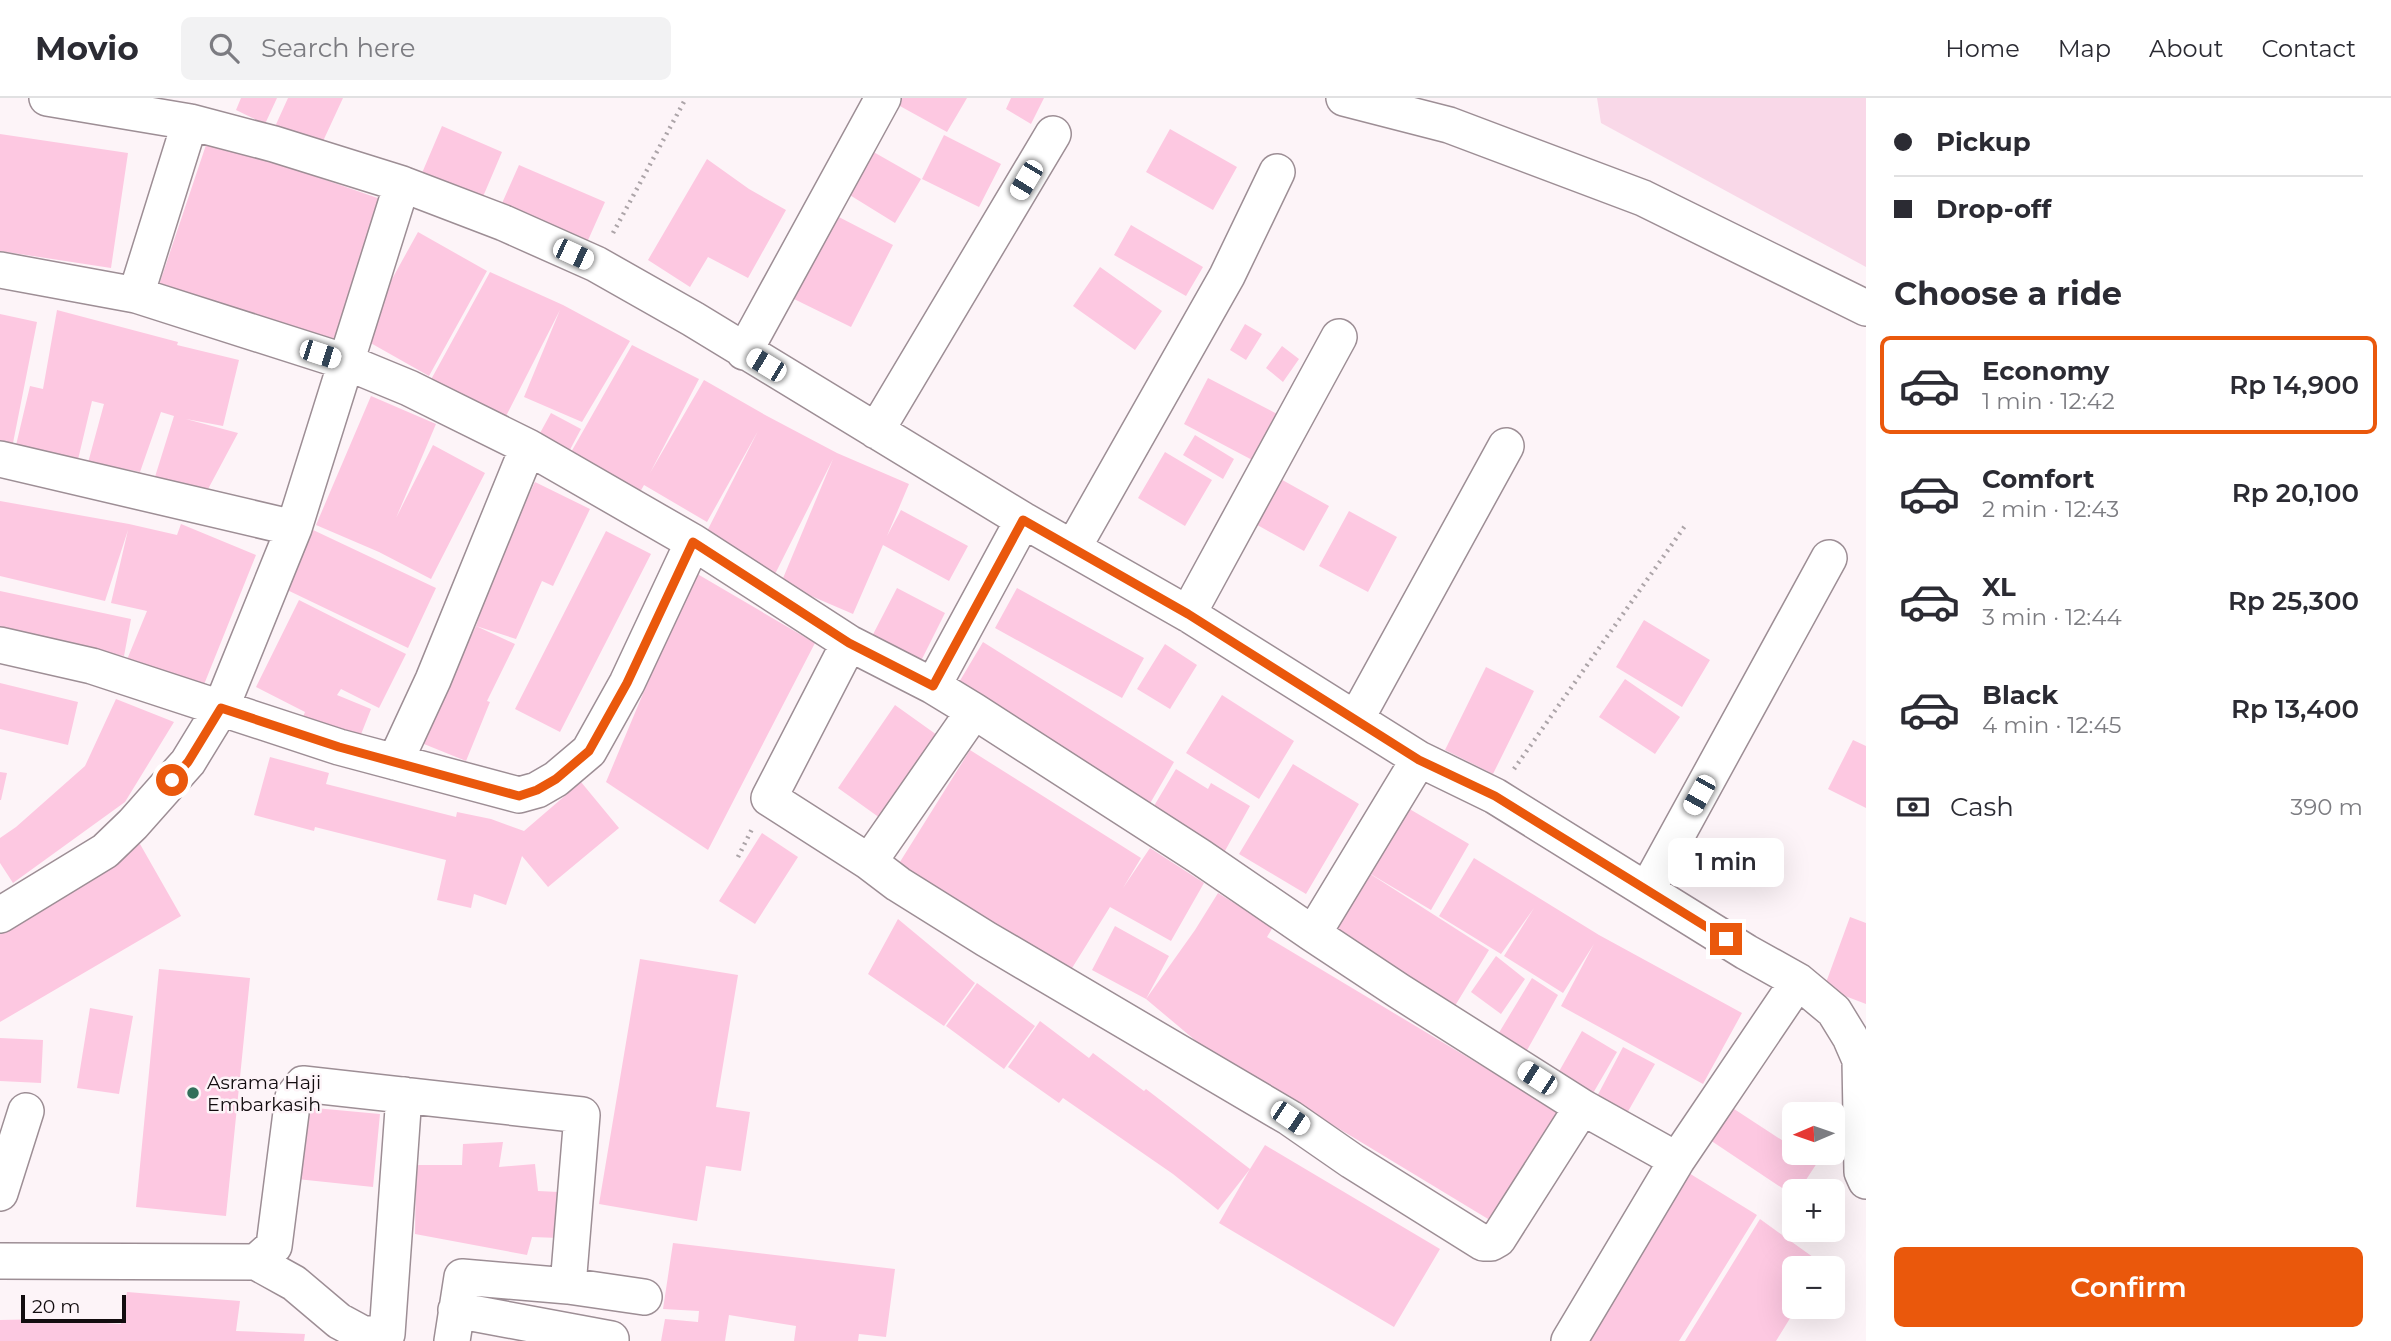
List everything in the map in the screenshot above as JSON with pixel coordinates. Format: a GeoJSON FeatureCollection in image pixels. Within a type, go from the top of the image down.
{"type":"FeatureCollection","features":[{"type":"Feature","properties":{"kind":"street"},"geometry":{"type":"LineString","coordinates":[[47,98],[190,122],[274,144],[402,184],[504,223],[596,264],[693,319],[1023,520],[1188,614],[1419,760],[1495,796],[1746,952],[1798,981],[1834,1011],[1860,1059],[1862,1172],[1866,1181]]}},
{"type":"Feature","properties":{"kind":"street"},"geometry":{"type":"LineString","coordinates":[[744,352],[883,98]]}},
{"type":"Feature","properties":{"kind":"street"},"geometry":{"type":"LineString","coordinates":[[1344,98],[1450,125],[1643,198],[1866,308]]}},
{"type":"Feature","properties":{"kind":"street"},"geometry":{"type":"LineString","coordinates":[[136,295],[190,122]]}},
{"type":"Feature","properties":{"kind":"street"},"geometry":{"type":"LineString","coordinates":[[876,430],[1053,134]]}},
{"type":"Feature","properties":{"kind":"street"},"geometry":{"type":"LineString","coordinates":[[1073,548],[1227,276],[1277,172]]}},
{"type":"Feature","properties":{"kind":"street"},"geometry":{"type":"LineString","coordinates":[[0,915],[105,851],[134,824],[188,762],[221,708],[294,528],[402,184]]}},
{"type":"Feature","properties":{"kind":"street"},"geometry":{"type":"LineString","coordinates":[[0,270],[136,295],[346,362],[409,388],[528,447],[693,542],[849,643],[933,686],[974,711],[1199,856],[1313,934],[1583,1107],[1677,1160]]}},
{"type":"Feature","properties":{"kind":"street"},"geometry":{"type":"LineString","coordinates":[[1188,614],[1339,337]]}},
{"type":"Feature","properties":{"kind":"street"},"geometry":{"type":"LineString","coordinates":[[1356,719],[1506,446]]}},
{"type":"Feature","properties":{"kind":"street"},"geometry":{"type":"LineString","coordinates":[[395,762],[433,680],[528,447]]}},
{"type":"Feature","properties":{"kind":"street"},"geometry":{"type":"LineString","coordinates":[[0,460],[294,528]]}},
{"type":"Feature","properties":{"kind":"street"},"geometry":{"type":"LineString","coordinates":[[933,686],[1023,520]]}},
{"type":"Feature","properties":{"kind":"street"},"geometry":{"type":"LineString","coordinates":[[0,645],[92,666],[339,747],[519,796],[556,779],[589,751],[627,683],[693,542]]}},
{"type":"Feature","properties":{"kind":"street"},"geometry":{"type":"LineString","coordinates":[[1647,890],[1829,558]]}},
{"type":"Feature","properties":{"kind":"street"},"geometry":{"type":"LineString","coordinates":[[849,643],[769,798],[985,939],[1290,1118],[1352,1161],[1483,1243],[1498,1239],[1583,1107]]}},
{"type":"Feature","properties":{"kind":"street"},"geometry":{"type":"LineString","coordinates":[[869,862],[974,711]]}},
{"type":"Feature","properties":{"kind":"street"},"geometry":{"type":"LineString","coordinates":[[1313,934],[1419,760]]}},
{"type":"Feature","properties":{"kind":"street"},"geometry":{"type":"LineString","coordinates":[[1569,1341],[1677,1160],[1798,981]]}},
{"type":"Feature","properties":{"kind":"street"},"geometry":{"type":"LineString","coordinates":[[256,1262],[274,1246],[293,1097],[303,1084],[582,1115],[568,1286]]}},
{"type":"Feature","properties":{"kind":"street"},"geometry":{"type":"LineString","coordinates":[[0,1261],[256,1262],[294,1283],[339,1321],[363,1334],[387,1334],[404,1095]]}},
{"type":"Feature","properties":{"kind":"street"},"geometry":{"type":"LineString","coordinates":[[0,1194],[26,1111]]}},
{"type":"Feature","properties":{"kind":"street"},"geometry":{"type":"LineString","coordinates":[[611,1341],[454,1325],[462,1277],[568,1286],[644,1297]]}},
{"type":"Feature","properties":{"kind":"path"},"geometry":{"type":"LineString","coordinates":[[596,264],[686,98]]}},
{"type":"Feature","properties":{"kind":"path"},"geometry":{"type":"LineString","coordinates":[[1495,796],[1687,523]]}},
{"type":"Feature","properties":{"kind":"shaded area"},"geometry":{"type":"Polygon","coordinates":[[[1597,98],[1866,98],[1866,267],[1601,123],[1597,98]]]}},
{"type":"Feature","properties":{"kind":"building"},"geometry":{"type":"Polygon","coordinates":[[[241,98],[277,98],[265,124],[236,110],[241,98]]]}},
{"type":"Feature","properties":{"kind":"building"},"geometry":{"type":"Polygon","coordinates":[[[288,98],[343,98],[318,152],[273,131],[288,98]]]}},
{"type":"Feature","properties":{"kind":"building"},"geometry":{"type":"Polygon","coordinates":[[[967,98],[947,132],[889,100],[967,98]]]}},
{"type":"Feature","properties":{"kind":"building"},"geometry":{"type":"Polygon","coordinates":[[[1011,98],[1044,98],[1031,124],[1006,109],[1011,98]]]}},
{"type":"Feature","properties":{"kind":"building"},"geometry":{"type":"Polygon","coordinates":[[[442,126],[502,152],[482,199],[422,173],[442,126]]]}},
{"type":"Feature","properties":{"kind":"building"},"geometry":{"type":"Polygon","coordinates":[[[1170,129],[1237,167],[1213,210],[1146,172],[1170,129]]]}},
{"type":"Feature","properties":{"kind":"building"},"geometry":{"type":"Polygon","coordinates":[[[0,134],[128,153],[111,268],[0,251],[0,134]]]}},
{"type":"Feature","properties":{"kind":"building"},"geometry":{"type":"Polygon","coordinates":[[[944,135],[1001,164],[979,207],[922,179],[944,135]]]}},
{"type":"Feature","properties":{"kind":"building"},"geometry":{"type":"Polygon","coordinates":[[[208,139],[389,202],[333,352],[158,288],[208,139]]]}},
{"type":"Feature","properties":{"kind":"building"},"geometry":{"type":"Polygon","coordinates":[[[863,146],[921,179],[895,223],[840,189],[863,146]]]}},
{"type":"Feature","properties":{"kind":"building"},"geometry":{"type":"Polygon","coordinates":[[[707,159],[749,189],[786,210],[748,278],[708,257],[690,287],[648,260],[707,159]]]}},
{"type":"Feature","properties":{"kind":"building"},"geometry":{"type":"Polygon","coordinates":[[[519,165],[605,202],[585,247],[499,210],[519,165]]]}},
{"type":"Feature","properties":{"kind":"building"},"geometry":{"type":"Polygon","coordinates":[[[835,215],[893,245],[851,327],[794,299],[835,215]]]}},
{"type":"Feature","properties":{"kind":"building"},"geometry":{"type":"Polygon","coordinates":[[[1131,225],[1203,267],[1186,296],[1114,255],[1131,225]]]}},
{"type":"Feature","properties":{"kind":"building"},"geometry":{"type":"Polygon","coordinates":[[[418,232],[487,271],[429,376],[360,337],[418,232]]]}},
{"type":"Feature","properties":{"kind":"building"},"geometry":{"type":"Polygon","coordinates":[[[1100,267],[1162,311],[1135,350],[1073,306],[1100,267]]]}},
{"type":"Feature","properties":{"kind":"building"},"geometry":{"type":"Polygon","coordinates":[[[490,272],[563,305],[630,341],[582,422],[524,397],[560,310],[502,424],[428,385],[490,272]]]}},
{"type":"Feature","properties":{"kind":"building"},"geometry":{"type":"Polygon","coordinates":[[[57,310],[239,360],[223,426],[186,419],[238,433],[207,491],[154,480],[174,416],[161,412],[140,472],[120,468],[119,488],[86,470],[104,404],[92,401],[75,472],[13,458],[30,386],[43,389],[57,310]]]}},
{"type":"Feature","properties":{"kind":"building"},"geometry":{"type":"Polygon","coordinates":[[[0,314],[37,322],[12,448],[0,445],[0,314]]]}},
{"type":"Feature","properties":{"kind":"building"},"geometry":{"type":"Polygon","coordinates":[[[1245,324],[1262,334],[1246,360],[1230,350],[1245,324]]]}},
{"type":"Feature","properties":{"kind":"building"},"geometry":{"type":"Polygon","coordinates":[[[632,345],[699,379],[650,473],[704,380],[837,453],[909,484],[887,536],[901,510],[968,546],[949,581],[883,545],[853,614],[781,583],[833,459],[773,578],[702,541],[758,431],[707,522],[644,485],[640,492],[570,454],[632,345]]]}},
{"type":"Feature","properties":{"kind":"building"},"geometry":{"type":"Polygon","coordinates":[[[1282,346],[1299,359],[1283,382],[1266,368],[1282,346]]]}},
{"type":"Feature","properties":{"kind":"building"},"geometry":{"type":"Polygon","coordinates":[[[1208,378],[1281,416],[1256,462],[1184,424],[1208,378]]]}},
{"type":"Feature","properties":{"kind":"building"},"geometry":{"type":"Polygon","coordinates":[[[371,396],[436,424],[396,518],[433,445],[485,473],[431,579],[379,552],[316,525],[371,396]]]}},
{"type":"Feature","properties":{"kind":"building"},"geometry":{"type":"Polygon","coordinates":[[[551,413],[581,429],[564,461],[534,444],[551,413]]]}},
{"type":"Feature","properties":{"kind":"building"},"geometry":{"type":"Polygon","coordinates":[[[1195,435],[1234,459],[1223,479],[1183,455],[1195,435]]]}},
{"type":"Feature","properties":{"kind":"building"},"geometry":{"type":"Polygon","coordinates":[[[1165,452],[1212,480],[1185,526],[1138,498],[1165,452]]]}},
{"type":"Feature","properties":{"kind":"building"},"geometry":{"type":"Polygon","coordinates":[[[1277,477],[1329,506],[1304,551],[1252,522],[1277,477]]]}},
{"type":"Feature","properties":{"kind":"building"},"geometry":{"type":"Polygon","coordinates":[[[535,482],[590,509],[553,586],[542,581],[516,639],[476,626],[498,559],[535,482]]]}},
{"type":"Feature","properties":{"kind":"building"},"geometry":{"type":"Polygon","coordinates":[[[0,501],[177,535],[181,524],[256,555],[201,692],[126,662],[147,611],[111,603],[128,530],[105,601],[0,576],[0,501]]]}},
{"type":"Feature","properties":{"kind":"building"},"geometry":{"type":"Polygon","coordinates":[[[1349,511],[1397,537],[1368,592],[1319,566],[1349,511]]]}},
{"type":"Feature","properties":{"kind":"building"},"geometry":{"type":"Polygon","coordinates":[[[311,529],[436,588],[408,648],[283,588],[311,529]]]}},
{"type":"Feature","properties":{"kind":"building"},"geometry":{"type":"Polygon","coordinates":[[[606,531],[651,554],[560,732],[515,709],[606,531]]]}},
{"type":"Feature","properties":{"kind":"building"},"geometry":{"type":"Polygon","coordinates":[[[694,572],[815,643],[708,850],[606,782],[694,572]]]}},
{"type":"Feature","properties":{"kind":"building"},"geometry":{"type":"Polygon","coordinates":[[[897,588],[945,613],[916,671],[867,646],[897,588]]]}},
{"type":"Feature","properties":{"kind":"building"},"geometry":{"type":"Polygon","coordinates":[[[1017,588],[1144,658],[1122,698],[995,628],[1017,588]]]}},
{"type":"Feature","properties":{"kind":"building"},"geometry":{"type":"Polygon","coordinates":[[[0,591],[131,619],[124,656],[0,632],[0,591]]]}},
{"type":"Feature","properties":{"kind":"building"},"geometry":{"type":"Polygon","coordinates":[[[299,600],[406,654],[379,708],[341,689],[337,695],[371,709],[356,747],[300,725],[305,712],[256,687],[299,600]]]}},
{"type":"Feature","properties":{"kind":"building"},"geometry":{"type":"Polygon","coordinates":[[[1644,620],[1710,660],[1682,707],[1616,667],[1644,620]]]}},
{"type":"Feature","properties":{"kind":"building"},"geometry":{"type":"Polygon","coordinates":[[[476,626],[515,644],[487,701],[490,702],[466,761],[419,742],[476,626]]]}},
{"type":"Feature","properties":{"kind":"building"},"geometry":{"type":"Polygon","coordinates":[[[983,642],[1174,762],[1148,807],[955,689],[983,642]]]}},
{"type":"Feature","properties":{"kind":"building"},"geometry":{"type":"Polygon","coordinates":[[[1165,644],[1197,665],[1170,709],[1137,689],[1165,644]]]}},
{"type":"Feature","properties":{"kind":"building"},"geometry":{"type":"Polygon","coordinates":[[[1486,667],[1534,691],[1493,774],[1445,750],[1486,667]]]}},
{"type":"Feature","properties":{"kind":"building"},"geometry":{"type":"Polygon","coordinates":[[[1625,679],[1680,717],[1655,754],[1599,717],[1625,679]]]}},
{"type":"Feature","properties":{"kind":"building"},"geometry":{"type":"Polygon","coordinates":[[[0,683],[78,702],[68,745],[0,729],[0,683]]]}},
{"type":"Feature","properties":{"kind":"building"},"geometry":{"type":"Polygon","coordinates":[[[1222,695],[1294,741],[1259,799],[1186,753],[1222,695]]]}},
{"type":"Feature","properties":{"kind":"building"},"geometry":{"type":"Polygon","coordinates":[[[116,699],[174,722],[125,802],[13,883],[0,863],[0,838],[85,766],[116,699]]]}},
{"type":"Feature","properties":{"kind":"building"},"geometry":{"type":"Polygon","coordinates":[[[895,705],[937,735],[880,818],[838,788],[895,705]]]}},
{"type":"Feature","properties":{"kind":"building"},"geometry":{"type":"Polygon","coordinates":[[[1853,740],[1866,746],[1866,808],[1828,789],[1853,740]]]}},
{"type":"Feature","properties":{"kind":"building"},"geometry":{"type":"Polygon","coordinates":[[[970,750],[1141,858],[1123,888],[1150,848],[1204,883],[1171,941],[1110,907],[1064,981],[893,873],[970,750]]]}},
{"type":"Feature","properties":{"kind":"building"},"geometry":{"type":"Polygon","coordinates":[[[270,757],[329,773],[326,784],[456,817],[457,812],[491,819],[524,831],[581,782],[619,828],[548,887],[522,856],[506,905],[474,894],[471,908],[437,900],[446,860],[315,827],[314,831],[254,815],[270,757]]]}},
{"type":"Feature","properties":{"kind":"building"},"geometry":{"type":"Polygon","coordinates":[[[1293,764],[1359,804],[1306,894],[1239,854],[1293,764]]]}},
{"type":"Feature","properties":{"kind":"building"},"geometry":{"type":"Polygon","coordinates":[[[1176,769],[1208,789],[1211,783],[1250,806],[1221,858],[1151,811],[1176,769]]]}},
{"type":"Feature","properties":{"kind":"building"},"geometry":{"type":"Polygon","coordinates":[[[0,772],[7,773],[1,800],[0,800],[0,772]]]}},
{"type":"Feature","properties":{"kind":"building"},"geometry":{"type":"Polygon","coordinates":[[[1396,801],[1469,844],[1431,910],[1364,870],[1489,950],[1450,1014],[1321,931],[1396,801]]]}},
{"type":"Feature","properties":{"kind":"building"},"geometry":{"type":"Polygon","coordinates":[[[762,833],[798,857],[755,924],[719,901],[762,833]]]}},
{"type":"Feature","properties":{"kind":"building"},"geometry":{"type":"Polygon","coordinates":[[[140,844],[181,916],[0,1022],[0,926],[140,844]]]}},
{"type":"Feature","properties":{"kind":"building"},"geometry":{"type":"Polygon","coordinates":[[[1474,858],[1599,935],[1742,1013],[1703,1084],[1561,1006],[1594,944],[1563,993],[1504,956],[1534,908],[1501,954],[1439,916],[1474,858]]]}},
{"type":"Feature","properties":{"kind":"building"},"geometry":{"type":"Polygon","coordinates":[[[1218,893],[1273,927],[1267,937],[1564,1115],[1498,1225],[1202,1046],[1146,999],[1218,893]]]}},
{"type":"Feature","properties":{"kind":"building"},"geometry":{"type":"Polygon","coordinates":[[[1850,917],[1866,923],[1866,1004],[1824,988],[1850,917]]]}},
{"type":"Feature","properties":{"kind":"building"},"geometry":{"type":"Polygon","coordinates":[[[898,919],[975,983],[944,1026],[868,974],[898,919]]]}},
{"type":"Feature","properties":{"kind":"building"},"geometry":{"type":"Polygon","coordinates":[[[1115,926],[1169,956],[1146,999],[1092,970],[1115,926]]]}},
{"type":"Feature","properties":{"kind":"building"},"geometry":{"type":"Polygon","coordinates":[[[1496,956],[1525,979],[1501,1014],[1471,992],[1496,956]]]}},
{"type":"Feature","properties":{"kind":"building"},"geometry":{"type":"Polygon","coordinates":[[[640,959],[738,975],[716,1107],[750,1112],[741,1171],[706,1166],[697,1221],[599,1204],[640,959]]]}},
{"type":"Feature","properties":{"kind":"building","name":"Asrama Haji Embarkasih"},"geometry":{"type":"Polygon","coordinates":[[[159,969],[250,978],[226,1216],[136,1207],[159,969]]]}},
{"type":"Feature","properties":{"kind":"building"},"geometry":{"type":"Polygon","coordinates":[[[1532,978],[1558,995],[1526,1052],[1497,1036],[1532,978]]]}},
{"type":"Feature","properties":{"kind":"building"},"geometry":{"type":"Polygon","coordinates":[[[977,983],[1035,1026],[1004,1069],[946,1026],[977,983]]]}},
{"type":"Feature","properties":{"kind":"building"},"geometry":{"type":"Polygon","coordinates":[[[90,1008],[133,1016],[119,1094],[77,1088],[90,1008]]]}},
{"type":"Feature","properties":{"kind":"building"},"geometry":{"type":"Polygon","coordinates":[[[1040,1021],[1089,1058],[1093,1053],[1144,1091],[1146,1089],[1250,1169],[1218,1210],[1173,1174],[1063,1098],[1059,1103],[1008,1067],[1040,1021]]]}},
{"type":"Feature","properties":{"kind":"building"},"geometry":{"type":"Polygon","coordinates":[[[1582,1031],[1617,1052],[1592,1095],[1557,1075],[1582,1031]]]}},
{"type":"Feature","properties":{"kind":"building"},"geometry":{"type":"Polygon","coordinates":[[[0,1038],[43,1040],[41,1083],[0,1081],[0,1038]]]}},
{"type":"Feature","properties":{"kind":"building"},"geometry":{"type":"Polygon","coordinates":[[[1623,1047],[1655,1064],[1622,1122],[1593,1104],[1623,1047]]]}},
{"type":"Feature","properties":{"kind":"building"},"geometry":{"type":"Polygon","coordinates":[[[1728,1105],[1782,1140],[1782,1166],[1815,1166],[1807,1179],[1782,1179],[1782,1188],[1707,1138],[1728,1105]]]}},
{"type":"Feature","properties":{"kind":"building"},"geometry":{"type":"Polygon","coordinates":[[[304,1107],[380,1114],[373,1187],[297,1179],[304,1107]]]}},
{"type":"Feature","properties":{"kind":"building"},"geometry":{"type":"Polygon","coordinates":[[[503,1142],[499,1167],[535,1164],[538,1191],[559,1192],[559,1238],[532,1237],[527,1255],[415,1234],[416,1165],[462,1165],[463,1144],[503,1142]]]}},
{"type":"Feature","properties":{"kind":"building"},"geometry":{"type":"Polygon","coordinates":[[[1265,1145],[1440,1249],[1394,1327],[1219,1223],[1265,1145]]]}},
{"type":"Feature","properties":{"kind":"building"},"geometry":{"type":"Polygon","coordinates":[[[1684,1170],[1757,1215],[1679,1341],[1578,1341],[1684,1170]]]}},
{"type":"Feature","properties":{"kind":"building"},"geometry":{"type":"Polygon","coordinates":[[[1760,1219],[1782,1235],[1782,1242],[1792,1242],[1811,1256],[1782,1256],[1782,1319],[1790,1319],[1776,1341],[1685,1341],[1760,1219]]]}},
{"type":"Feature","properties":{"kind":"building"},"geometry":{"type":"Polygon","coordinates":[[[673,1243],[895,1269],[886,1337],[859,1334],[858,1341],[794,1341],[796,1326],[729,1315],[725,1341],[661,1341],[665,1319],[698,1322],[699,1311],[663,1309],[673,1243]]]}},
{"type":"Feature","properties":{"kind":"building"},"geometry":{"type":"Polygon","coordinates":[[[127,1292],[240,1301],[236,1331],[305,1334],[304,1341],[0,1341],[0,1320],[46,1319],[121,1324],[127,1292]]]}},
{"type":"Feature","properties":{"kind":"place","name":"Asrama Haji Embarkasih"},"geometry":{"type":"Point","coordinates":[193,1093]}},
{"type":"Feature","properties":{"kind":"route"},"geometry":{"type":"LineString","coordinates":[[172,780],[188,762],[221,708],[339,747],[519,796],[537,790],[556,779],[589,751],[627,683],[693,542],[849,643],[933,686],[1023,520],[1188,614],[1419,760],[1495,796],[1726,939]]}}]}
